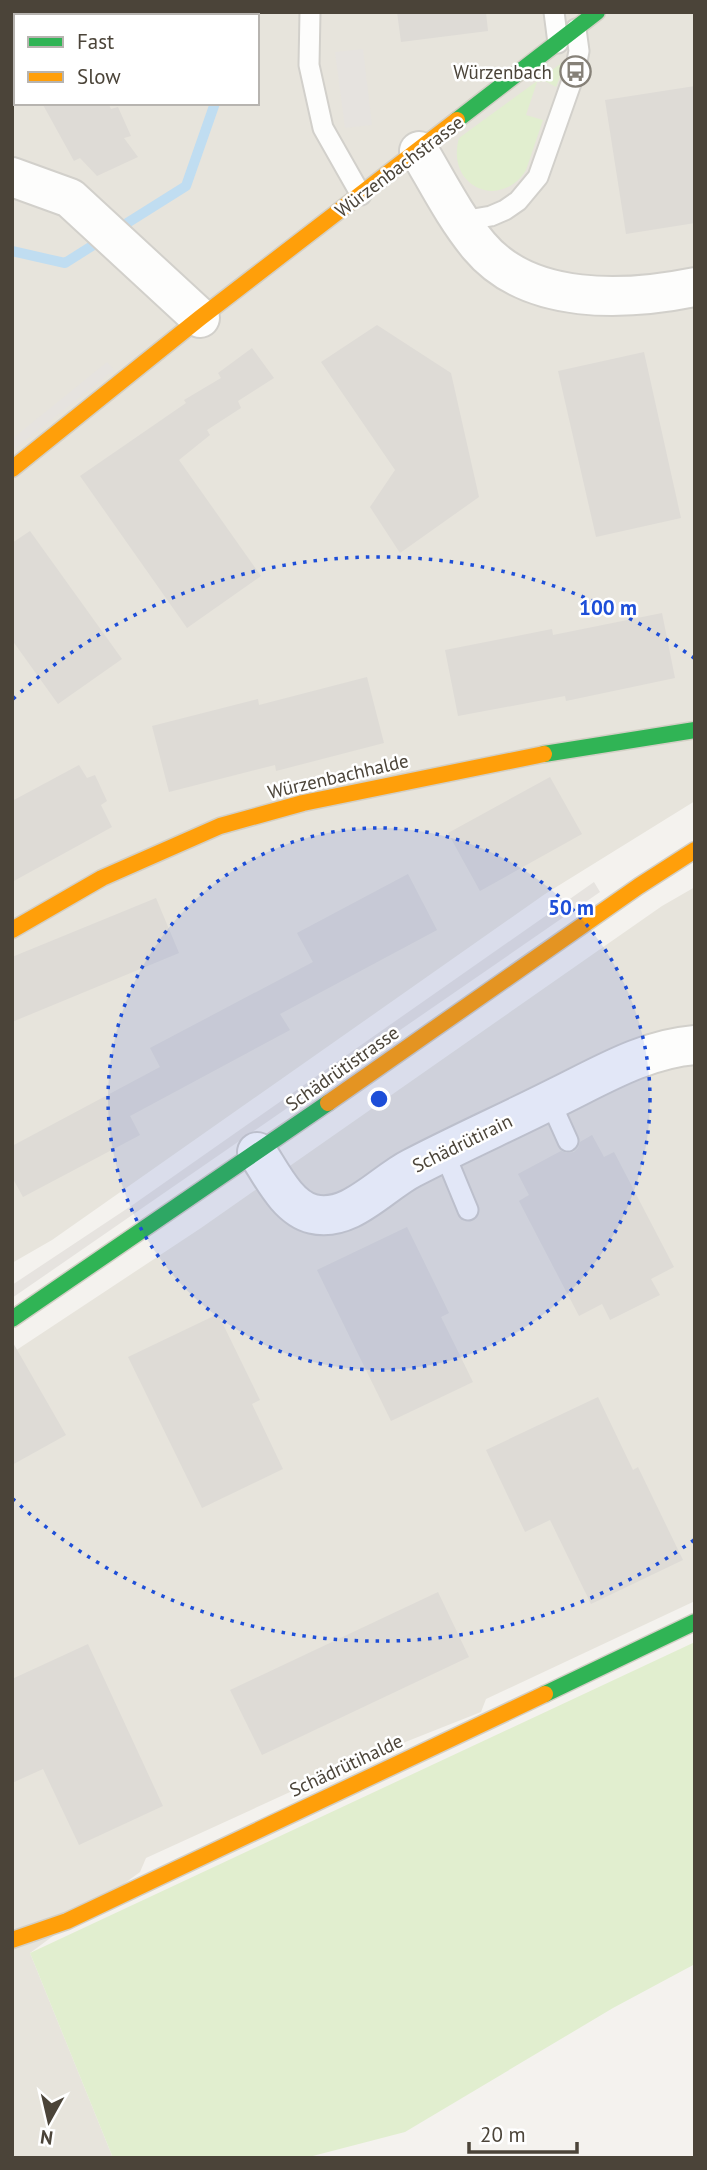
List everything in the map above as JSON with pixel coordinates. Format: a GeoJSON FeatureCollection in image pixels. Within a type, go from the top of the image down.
{"type":"FeatureCollection","features":[{"type":"Feature","properties":{"kind":"street","name":"Würzenbachstrasse"},"geometry":{"type":"LineString","coordinates":[[12,469],[200,318],[597,12]]}},
{"type":"Feature","properties":{"kind":"street"},"geometry":{"type":"LineString","coordinates":[[419,151],[480,247],[519,279],[553,290],[606,296],[654,295],[695,287]]}},
{"type":"Feature","properties":{"kind":"street"},"geometry":{"type":"LineString","coordinates":[[12,177],[70,198],[200,318]]}},
{"type":"Feature","properties":{"kind":"street","name":"Würzenbachhalde"},"geometry":{"type":"LineString","coordinates":[[12,930],[102,878],[220,826],[303,803],[500,762],[695,730]]}},
{"type":"Feature","properties":{"kind":"street","name":"Schädrütistrasse"},"geometry":{"type":"LineString","coordinates":[[12,1319],[695,850]]}},
{"type":"Feature","properties":{"kind":"street","name":"Schädrütirain"},"geometry":{"type":"LineString","coordinates":[[257,1152],[291,1201],[300,1209],[312,1214],[336,1214],[348,1209],[408,1169],[634,1059],[695,1045]]}},
{"type":"Feature","properties":{"kind":"street","name":"Schädrütihalde"},"geometry":{"type":"LineString","coordinates":[[12,1940],[79,1915],[695,1622]]}},
{"type":"Feature","properties":{"kind":"lane"},"geometry":{"type":"LineString","coordinates":[[310,12],[309,65],[323,128],[361,195]]}},
{"type":"Feature","properties":{"kind":"lane"},"geometry":{"type":"LineString","coordinates":[[554,12],[558,43]]}},
{"type":"Feature","properties":{"kind":"lane"},"geometry":{"type":"LineString","coordinates":[[461,221],[491,216],[505,210],[518,201],[538,177],[578,61],[576,29]]}},
{"type":"Feature","properties":{"kind":"lane"},"geometry":{"type":"LineString","coordinates":[[550,1101],[568,1141]]}},
{"type":"Feature","properties":{"kind":"lane"},"geometry":{"type":"LineString","coordinates":[[444,1152],[468,1210]]}},
{"type":"Feature","properties":{"kind":"shaded area"},"geometry":{"type":"Polygon","coordinates":[[[695,12],[695,801],[545,894],[52,1240],[12,1263],[12,20],[14,105],[259,105],[259,14],[30,14],[695,12]]]}},
{"type":"Feature","properties":{"kind":"shaded area"},"geometry":{"type":"Polygon","coordinates":[[[363,49],[372,125],[345,128],[335,52],[363,49]]]}},
{"type":"Feature","properties":{"kind":"shaded area"},"geometry":{"type":"Polygon","coordinates":[[[107,362],[114,370],[12,451],[12,439],[107,362]]]}},
{"type":"Feature","properties":{"kind":"shaded area"},"geometry":{"type":"Polygon","coordinates":[[[594,882],[600,892],[12,1298],[12,1285],[134,1204],[594,882]]]}},
{"type":"Feature","properties":{"kind":"shaded area"},"geometry":{"type":"Polygon","coordinates":[[[695,887],[695,1601],[486,1699],[481,1712],[360,1760],[146,1858],[140,1872],[30,1953],[113,2158],[12,2158],[12,1353],[201,1228],[662,906],[695,887]]]}},
{"type":"Feature","properties":{"kind":"green space"},"geometry":{"type":"Polygon","coordinates":[[[563,62],[556,87],[545,81],[537,82],[526,115],[543,120],[526,170],[515,182],[503,189],[490,191],[478,188],[467,180],[460,169],[457,155],[459,138],[563,62]]]}},
{"type":"Feature","properties":{"kind":"green space"},"geometry":{"type":"Polygon","coordinates":[[[695,1642],[695,1964],[613,2008],[405,2132],[305,2158],[113,2158],[30,1953],[695,1642]]]}},
{"type":"Feature","properties":{"kind":"building"},"geometry":{"type":"Polygon","coordinates":[[[397,12],[486,12],[488,31],[401,42],[397,12]]]}},
{"type":"Feature","properties":{"kind":"building"},"geometry":{"type":"Polygon","coordinates":[[[695,86],[695,223],[626,234],[605,100],[695,86]]]}},
{"type":"Feature","properties":{"kind":"building"},"geometry":{"type":"Polygon","coordinates":[[[43,105],[109,105],[111,109],[118,107],[131,136],[124,138],[138,157],[97,176],[80,158],[74,161],[43,105]]]}},
{"type":"Feature","properties":{"kind":"building"},"geometry":{"type":"Polygon","coordinates":[[[377,325],[451,373],[479,497],[400,553],[370,507],[395,470],[321,362],[377,325]]]}},
{"type":"Feature","properties":{"kind":"building"},"geometry":{"type":"Polygon","coordinates":[[[252,348],[274,378],[238,401],[241,408],[207,430],[210,435],[179,460],[261,576],[187,628],[80,476],[186,403],[184,400],[221,378],[218,373],[252,348]]]}},
{"type":"Feature","properties":{"kind":"building"},"geometry":{"type":"Polygon","coordinates":[[[644,352],[681,518],[596,537],[558,371],[644,352]]]}},
{"type":"Feature","properties":{"kind":"building"},"geometry":{"type":"Polygon","coordinates":[[[30,531],[122,659],[58,704],[12,640],[12,543],[30,531]]]}},
{"type":"Feature","properties":{"kind":"building"},"geometry":{"type":"Polygon","coordinates":[[[662,613],[675,678],[566,701],[565,696],[458,716],[445,650],[552,629],[553,635],[662,613]]]}},
{"type":"Feature","properties":{"kind":"building"},"geometry":{"type":"Polygon","coordinates":[[[367,677],[384,743],[276,771],[275,765],[169,792],[152,726],[258,699],[259,705],[367,677]]]}},
{"type":"Feature","properties":{"kind":"building"},"geometry":{"type":"Polygon","coordinates":[[[79,765],[87,778],[95,775],[107,801],[101,805],[112,827],[12,882],[12,801],[79,765]]]}},
{"type":"Feature","properties":{"kind":"building"},"geometry":{"type":"Polygon","coordinates":[[[550,777],[582,834],[480,891],[448,833],[550,777]]]}},
{"type":"Feature","properties":{"kind":"building"},"geometry":{"type":"Polygon","coordinates":[[[408,874],[437,930],[280,1014],[290,1030],[130,1116],[140,1135],[23,1197],[12,1177],[12,1146],[160,1067],[150,1048],[313,962],[297,933],[408,874]]]}},
{"type":"Feature","properties":{"kind":"building"},"geometry":{"type":"Polygon","coordinates":[[[156,898],[179,953],[12,1022],[12,957],[156,898]]]}},
{"type":"Feature","properties":{"kind":"building"},"geometry":{"type":"Polygon","coordinates":[[[592,1135],[604,1157],[614,1152],[674,1267],[651,1279],[660,1295],[610,1320],[602,1304],[579,1316],[519,1201],[529,1195],[518,1174],[561,1151],[574,1152],[580,1142],[592,1135]]]}},
{"type":"Feature","properties":{"kind":"building"},"geometry":{"type":"Polygon","coordinates":[[[407,1227],[449,1313],[441,1317],[473,1382],[391,1421],[317,1270],[407,1227]]]}},
{"type":"Feature","properties":{"kind":"building"},"geometry":{"type":"Polygon","coordinates":[[[218,1314],[260,1400],[252,1404],[283,1469],[202,1508],[128,1357],[218,1314]]]}},
{"type":"Feature","properties":{"kind":"building"},"geometry":{"type":"Polygon","coordinates":[[[12,1341],[66,1435],[12,1465],[12,1341]]]}},
{"type":"Feature","properties":{"kind":"building"},"geometry":{"type":"Polygon","coordinates":[[[598,1397],[633,1470],[638,1467],[683,1560],[591,1604],[550,1520],[525,1532],[486,1450],[598,1397]]]}},
{"type":"Feature","properties":{"kind":"building"},"geometry":{"type":"Polygon","coordinates":[[[438,1592],[469,1657],[262,1755],[230,1690],[438,1592]]]}},
{"type":"Feature","properties":{"kind":"building"},"geometry":{"type":"Polygon","coordinates":[[[88,1644],[163,1806],[79,1845],[43,1769],[12,1783],[12,1679],[88,1644]]]}},
{"type":"Feature","properties":{"kind":"waterway"},"geometry":{"type":"LineString","coordinates":[[116,230],[186,186],[214,105]]}},
{"type":"Feature","properties":{"kind":"waterway"},"geometry":{"type":"LineString","coordinates":[[12,251],[65,263],[103,239]]}},
{"type":"Feature","properties":{"kind":"traffic: fast"},"geometry":{"type":"LineString","coordinates":[[457,120],[597,12]]}},
{"type":"Feature","properties":{"kind":"traffic: fast"},"geometry":{"type":"LineString","coordinates":[[544,754],[695,730]]}},
{"type":"Feature","properties":{"kind":"traffic: fast"},"geometry":{"type":"LineString","coordinates":[[12,1319],[328,1103]]}},
{"type":"Feature","properties":{"kind":"traffic: fast"},"geometry":{"type":"LineString","coordinates":[[545,1694],[695,1622]]}},
{"type":"Feature","properties":{"kind":"traffic: slow"},"geometry":{"type":"LineString","coordinates":[[12,469],[200,318],[457,120]]}},
{"type":"Feature","properties":{"kind":"traffic: slow"},"geometry":{"type":"LineString","coordinates":[[12,930],[102,878],[220,826],[303,803],[544,754]]}},
{"type":"Feature","properties":{"kind":"traffic: slow"},"geometry":{"type":"LineString","coordinates":[[328,1103],[639,886],[695,850]]}},
{"type":"Feature","properties":{"kind":"traffic: slow"},"geometry":{"type":"LineString","coordinates":[[12,1940],[67,1921],[545,1694]]}},
{"type":"Feature","properties":{"kind":"place","name":"Würzenbach"},"geometry":{"type":"Point","coordinates":[575,72]}}]}
